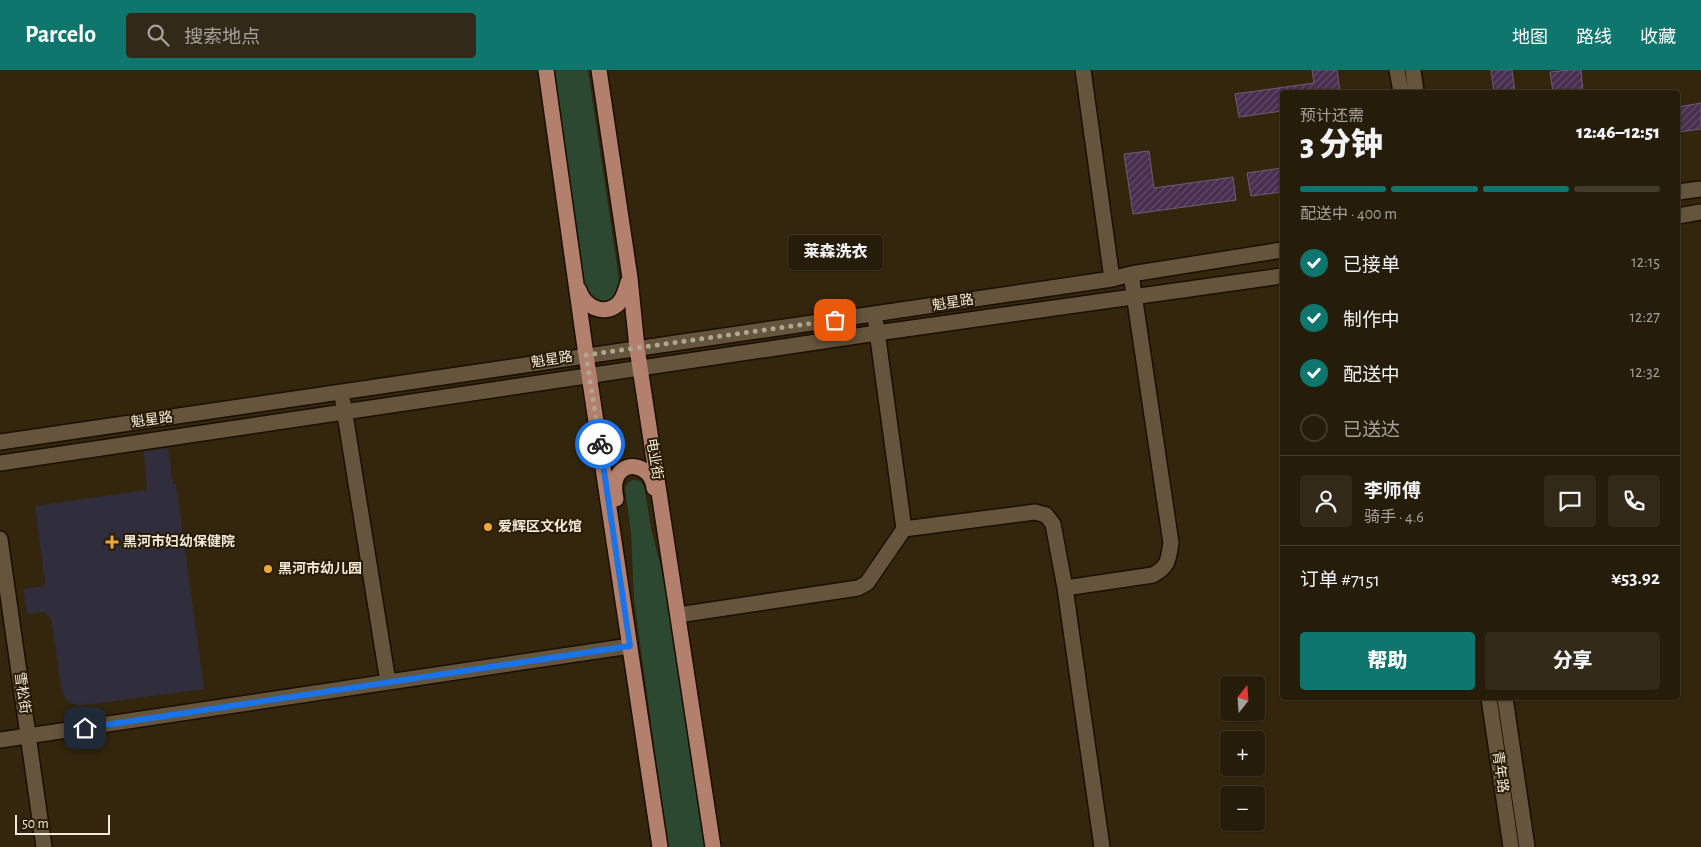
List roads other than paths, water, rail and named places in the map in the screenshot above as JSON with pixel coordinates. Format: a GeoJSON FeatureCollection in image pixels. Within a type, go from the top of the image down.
{"type":"FeatureCollection","features":[{"type":"Feature","properties":{"kind":"main road"},"geometry":{"type":"LineString","coordinates":[[546,70],[589,376],[660,847]]}},
{"type":"Feature","properties":{"kind":"main road","name":"电业街"},"geometry":{"type":"LineString","coordinates":[[599,70],[630,278],[637,348],[713,847]]}},
{"type":"Feature","properties":{"kind":"main road"},"geometry":{"type":"LineString","coordinates":[[576,282],[584,302],[604,310],[611,308],[622,298],[630,278]]}},
{"type":"Feature","properties":{"kind":"main road"},"geometry":{"type":"LineString","coordinates":[[618,570],[620,535],[614,483],[620,472],[630,467],[642,468],[654,481],[660,525],[670,559]]}},
{"type":"Feature","properties":{"kind":"street"},"geometry":{"type":"LineString","coordinates":[[1083,70],[1112,278]]}},
{"type":"Feature","properties":{"kind":"street"},"geometry":{"type":"LineString","coordinates":[[1397,70],[1400,90]]}},
{"type":"Feature","properties":{"kind":"street"},"geometry":{"type":"LineString","coordinates":[[1413,70],[1416,90]]}},
{"type":"Feature","properties":{"kind":"street"},"geometry":{"type":"LineString","coordinates":[[1680,192],[1701,189]]}},
{"type":"Feature","properties":{"kind":"street"},"geometry":{"type":"LineString","coordinates":[[1680,216],[1701,212]]}},
{"type":"Feature","properties":{"kind":"street","name":"魁星路"},"geometry":{"type":"LineString","coordinates":[[0,442],[586,355],[874,315],[1280,250]]}},
{"type":"Feature","properties":{"kind":"street"},"geometry":{"type":"LineString","coordinates":[[1064,588],[1153,575],[1163,570],[1168,562],[1171,543],[1131,274]]}},
{"type":"Feature","properties":{"kind":"street","name":"魁星路"},"geometry":{"type":"LineString","coordinates":[[0,462],[877,332],[1280,276]]}},
{"type":"Feature","properties":{"kind":"street"},"geometry":{"type":"LineString","coordinates":[[678,615],[858,588],[867,582],[904,529],[874,315]]}},
{"type":"Feature","properties":{"kind":"street"},"geometry":{"type":"LineString","coordinates":[[342,392],[388,682]]}},
{"type":"Feature","properties":{"kind":"street"},"geometry":{"type":"LineString","coordinates":[[904,529],[1035,512],[1046,515],[1053,524],[1102,847]]}},
{"type":"Feature","properties":{"kind":"street","name":"雪松街"},"geometry":{"type":"LineString","coordinates":[[0,539],[44,847]]}},
{"type":"Feature","properties":{"kind":"street"},"geometry":{"type":"LineString","coordinates":[[0,740],[630,646]]}},
{"type":"Feature","properties":{"kind":"street","name":"青年路"},"geometry":{"type":"LineString","coordinates":[[1489,700],[1511,847]]}},
{"type":"Feature","properties":{"kind":"street","name":"青年路"},"geometry":{"type":"LineString","coordinates":[[1505,700],[1527,847]]}},
{"type":"Feature","properties":{"kind":"place","name":"莱森洗衣"},"geometry":{"type":"Point","coordinates":[835,320]}},
{"type":"Feature","properties":{"kind":"place","name":"爱辉区文化馆"},"geometry":{"type":"Point","coordinates":[488,527]}},
{"type":"Feature","properties":{"kind":"place","name":"黑河市妇幼保健院"},"geometry":{"type":"Point","coordinates":[112,542]}},
{"type":"Feature","properties":{"kind":"place","name":"黑河市幼儿园"},"geometry":{"type":"Point","coordinates":[268,569]}}]}
